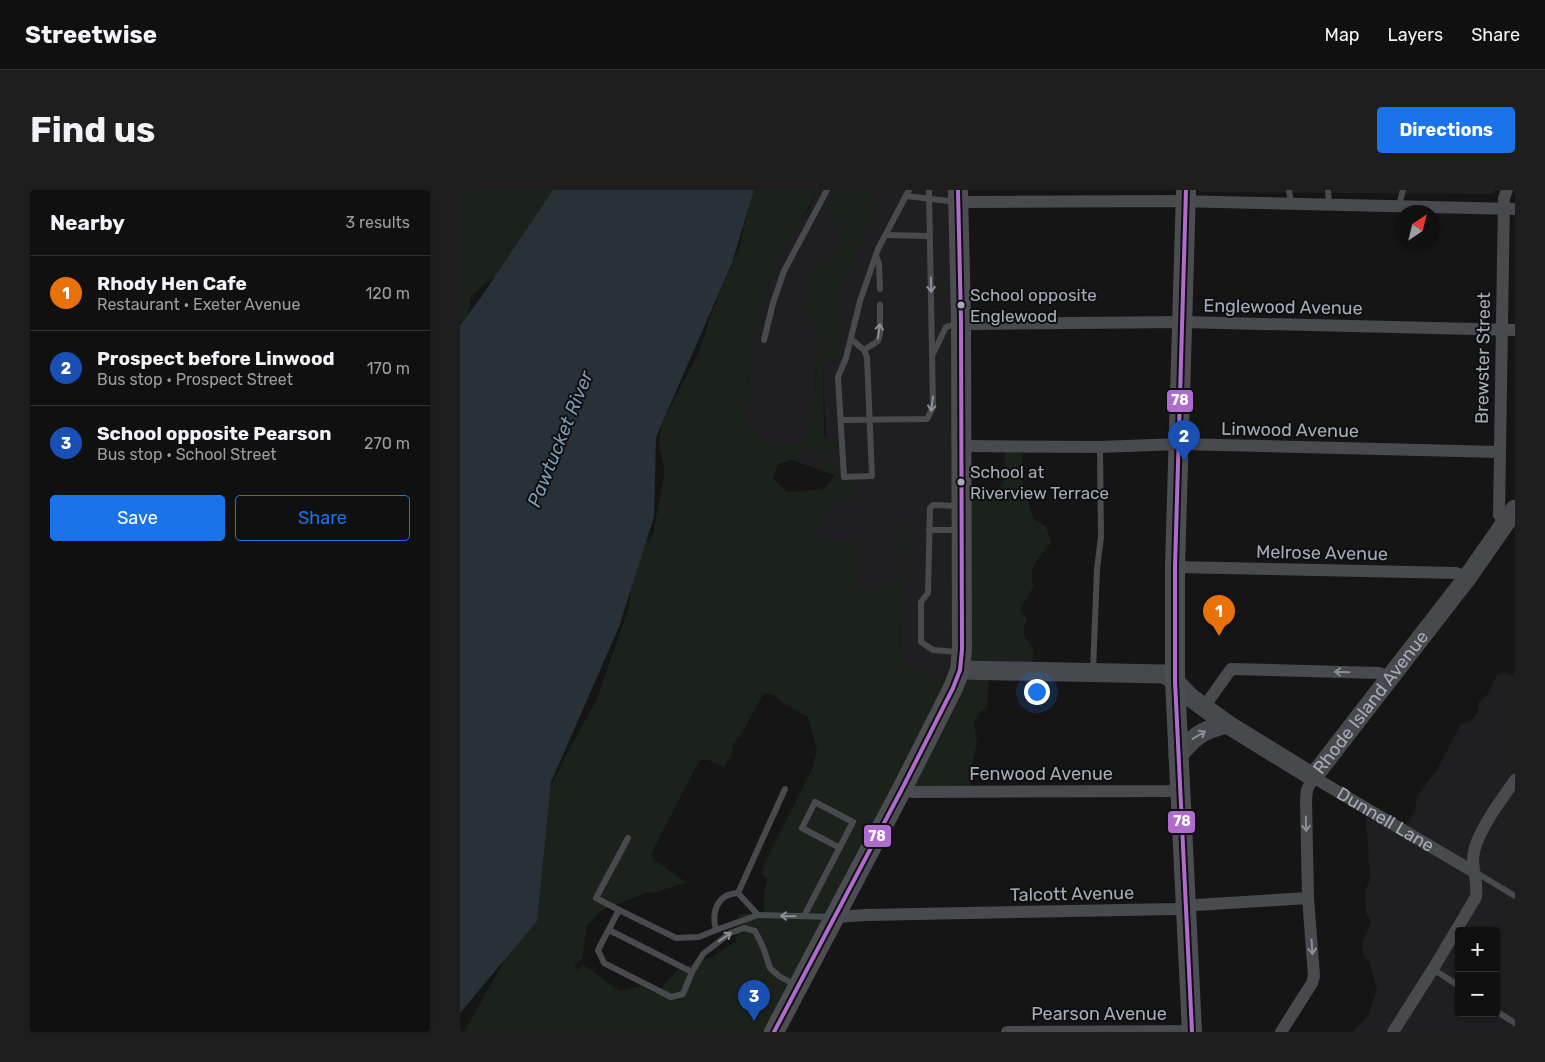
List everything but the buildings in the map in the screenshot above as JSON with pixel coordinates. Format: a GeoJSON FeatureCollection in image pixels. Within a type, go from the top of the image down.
{"type":"FeatureCollection","features":[{"type":"Feature","properties":{"kind":"main road"},"geometry":{"type":"LineString","coordinates":[[778,1031],[798,987],[953,688],[960,661],[961,321],[958,196]]}},
{"type":"Feature","properties":{"kind":"main road"},"geometry":{"type":"LineString","coordinates":[[1186,196],[1175,568],[1175,681],[1192,1032]]}},
{"type":"Feature","properties":{"kind":"street","name":"Brewster Street"},"geometry":{"type":"LineString","coordinates":[[1507,190],[1510,209],[1502,330],[1499,515],[1511,516]]}},
{"type":"Feature","properties":{"kind":"street"},"geometry":{"type":"LineString","coordinates":[[958,196],[1186,196],[1291,204],[1395,206]]}},
{"type":"Feature","properties":{"kind":"street"},"geometry":{"type":"LineString","coordinates":[[1440,207],[1510,209]]}},
{"type":"Feature","properties":{"kind":"street","name":"Englewood Avenue"},"geometry":{"type":"LineString","coordinates":[[961,321],[970,324],[1183,322],[1515,330]]}},
{"type":"Feature","properties":{"kind":"street","name":"Linwood Avenue"},"geometry":{"type":"LineString","coordinates":[[961,446],[1100,447],[1179,444],[1499,452]]}},
{"type":"Feature","properties":{"kind":"street","name":"Rhode Island Avenue"},"geometry":{"type":"LineString","coordinates":[[1281,1032],[1312,984],[1314,976],[1308,898],[1307,790],[1313,777],[1467,578],[1511,516]]}},
{"type":"Feature","properties":{"kind":"street","name":"Melrose Avenue"},"geometry":{"type":"LineString","coordinates":[[1175,568],[1456,573],[1467,578]]}},
{"type":"Feature","properties":{"kind":"street"},"geometry":{"type":"LineString","coordinates":[[960,661],[970,671],[1164,674],[1175,681]]}},
{"type":"Feature","properties":{"kind":"street"},"geometry":{"type":"LineString","coordinates":[[1204,707],[1231,669],[1379,673],[1390,678]]}},
{"type":"Feature","properties":{"kind":"street","name":"Dunnell Lane"},"geometry":{"type":"LineString","coordinates":[[1175,681],[1190,697],[1227,724],[1474,872]]}},
{"type":"Feature","properties":{"kind":"street"},"geometry":{"type":"LineString","coordinates":[[1178,756],[1193,738],[1211,728],[1227,724]]}},
{"type":"Feature","properties":{"kind":"street"},"geometry":{"type":"LineString","coordinates":[[1393,1032],[1476,896],[1478,886],[1474,872],[1473,856],[1481,832],[1515,780]]}},
{"type":"Feature","properties":{"kind":"street","name":"Fenwood Avenue"},"geometry":{"type":"LineString","coordinates":[[902,789],[913,792],[987,793],[1169,791],[1180,789]]}},
{"type":"Feature","properties":{"kind":"street","name":"Talcott Avenue"},"geometry":{"type":"LineString","coordinates":[[835,917],[1176,909],[1308,898]]}},
{"type":"Feature","properties":{"kind":"street","name":"Pearson Avenue"},"geometry":{"type":"LineString","coordinates":[[1007,1032],[1192,1032]]}},
{"type":"Feature","properties":{"kind":"lane"},"geometry":{"type":"LineString","coordinates":[[764,340],[773,303],[784,270],[827,190]]}},
{"type":"Feature","properties":{"kind":"lane"},"geometry":{"type":"LineString","coordinates":[[841,420],[927,419],[933,407],[929,190]]}},
{"type":"Feature","properties":{"kind":"lane"},"geometry":{"type":"LineString","coordinates":[[1289,190],[1291,204]]}},
{"type":"Feature","properties":{"kind":"lane"},"geometry":{"type":"LineString","coordinates":[[1328,190],[1329,204]]}},
{"type":"Feature","properties":{"kind":"lane"},"geometry":{"type":"LineString","coordinates":[[1399,205],[1403,190]]}},
{"type":"Feature","properties":{"kind":"lane"},"geometry":{"type":"LineString","coordinates":[[851,340],[864,350],[867,356],[872,476],[844,477],[838,377],[846,358],[860,301],[876,256],[908,193],[929,199],[958,196]]}},
{"type":"Feature","properties":{"kind":"lane"},"geometry":{"type":"LineString","coordinates":[[886,235],[930,236]]}},
{"type":"Feature","properties":{"kind":"lane"},"geometry":{"type":"LineString","coordinates":[[876,256],[880,264],[880,289]]}},
{"type":"Feature","properties":{"kind":"lane"},"geometry":{"type":"LineString","coordinates":[[864,350],[878,341],[880,334],[880,305]]}},
{"type":"Feature","properties":{"kind":"lane"},"geometry":{"type":"LineString","coordinates":[[933,355],[946,327],[961,321]]}},
{"type":"Feature","properties":{"kind":"lane"},"geometry":{"type":"LineString","coordinates":[[1093,672],[1097,569],[1102,537],[1100,447]]}},
{"type":"Feature","properties":{"kind":"lane"},"geometry":{"type":"LineString","coordinates":[[960,661],[933,650],[921,642],[921,602],[928,593],[930,508],[933,505],[961,506]]}},
{"type":"Feature","properties":{"kind":"lane"},"geometry":{"type":"LineString","coordinates":[[930,530],[961,530]]}},
{"type":"Feature","properties":{"kind":"lane"},"geometry":{"type":"LineString","coordinates":[[738,892],[785,789]]}},
{"type":"Feature","properties":{"kind":"lane"},"geometry":{"type":"LineString","coordinates":[[804,916],[840,848],[853,822],[815,802],[802,828],[840,848]]}},
{"type":"Feature","properties":{"kind":"lane"},"geometry":{"type":"LineString","coordinates":[[628,838],[596,898],[676,938],[699,937],[758,915],[835,917]]}},
{"type":"Feature","properties":{"kind":"lane"},"geometry":{"type":"LineString","coordinates":[[1474,872],[1515,896]]}},
{"type":"Feature","properties":{"kind":"lane"},"geometry":{"type":"LineString","coordinates":[[738,892],[758,915]]}},
{"type":"Feature","properties":{"kind":"lane"},"geometry":{"type":"LineString","coordinates":[[716,930],[714,910],[721,900],[730,893],[738,892]]}},
{"type":"Feature","properties":{"kind":"lane"},"geometry":{"type":"LineString","coordinates":[[619,910],[598,950],[604,963],[671,997],[683,994],[692,972],[703,954],[730,933],[744,928],[755,931],[770,968],[779,976],[798,987]]}},
{"type":"Feature","properties":{"kind":"lane"},"geometry":{"type":"LineString","coordinates":[[608,930],[692,972]]}},
{"type":"Feature","properties":{"kind":"lane"},"geometry":{"type":"LineString","coordinates":[[1433,969],[1455,983]]}},
{"type":"Feature","properties":{"kind":"lane"},"geometry":{"type":"LineString","coordinates":[[1500,1014],[1515,1023]]}},
{"type":"Feature","properties":{"kind":"shaded area"},"geometry":{"type":"Polygon","coordinates":[[[460,190],[556,190],[503,273],[486,283],[472,295],[468,313],[460,323],[460,190]]]}},
{"type":"Feature","properties":{"kind":"shaded area"},"geometry":{"type":"Polygon","coordinates":[[[753,190],[817,190],[817,193],[775,262],[773,274],[757,318],[750,354],[752,370],[748,378],[750,390],[745,422],[762,444],[766,446],[804,442],[814,419],[810,412],[815,402],[816,360],[820,333],[804,315],[811,274],[836,253],[847,222],[831,213],[828,206],[834,190],[865,190],[877,205],[836,301],[843,333],[840,340],[841,349],[838,356],[827,358],[823,368],[824,435],[826,439],[836,443],[837,451],[824,454],[817,447],[796,454],[792,460],[778,464],[773,479],[787,492],[825,489],[835,475],[820,470],[820,465],[825,460],[859,485],[856,498],[835,500],[814,535],[820,542],[858,542],[858,585],[863,592],[896,584],[899,578],[897,524],[903,525],[900,660],[905,666],[912,667],[930,677],[954,681],[960,501],[988,499],[1004,480],[1005,453],[1016,452],[1023,454],[1022,480],[1032,515],[1037,522],[1046,526],[1051,543],[1035,563],[1032,573],[1034,586],[1020,609],[1027,620],[1024,634],[1033,650],[1031,674],[989,677],[987,707],[979,713],[974,724],[977,744],[972,763],[970,797],[905,798],[774,1032],[464,1032],[503,963],[518,932],[547,795],[597,699],[628,610],[631,589],[644,543],[649,541],[653,535],[664,475],[659,445],[661,425],[699,352],[713,309],[740,245],[753,190]],[[766,693],[762,696],[741,735],[732,744],[733,751],[724,767],[706,759],[699,761],[654,848],[652,856],[654,860],[686,882],[654,893],[648,892],[602,910],[587,926],[582,959],[575,964],[576,970],[583,965],[620,991],[642,986],[657,994],[679,969],[712,957],[733,943],[736,943],[738,915],[764,913],[764,892],[768,880],[762,873],[764,864],[812,769],[817,750],[808,717],[780,701],[774,695],[766,693]]]}},
{"type":"Feature","properties":{"kind":"shaded area"},"geometry":{"type":"Polygon","coordinates":[[[817,190],[834,190],[829,202],[831,213],[848,222],[838,252],[826,265],[811,274],[820,333],[816,360],[815,402],[810,412],[814,419],[804,442],[766,446],[762,444],[745,422],[750,390],[748,378],[752,370],[750,354],[757,318],[773,274],[775,262],[791,233],[808,211],[817,190]]]}},
{"type":"Feature","properties":{"kind":"shaded area"},"geometry":{"type":"Polygon","coordinates":[[[865,190],[959,190],[954,681],[930,677],[912,667],[905,666],[900,661],[903,525],[897,524],[899,578],[896,584],[863,592],[858,585],[858,542],[820,542],[814,535],[835,500],[856,498],[859,485],[820,465],[820,470],[792,460],[794,455],[805,449],[817,446],[824,454],[826,439],[823,368],[827,358],[841,349],[840,340],[843,333],[836,301],[877,205],[865,190]]]}},
{"type":"Feature","properties":{"kind":"shaded area"},"geometry":{"type":"Polygon","coordinates":[[[1199,190],[1495,190],[1493,194],[1199,192],[1199,190]]]}},
{"type":"Feature","properties":{"kind":"shaded area"},"geometry":{"type":"Polygon","coordinates":[[[1505,672],[1513,676],[1515,675],[1515,1032],[1353,1032],[1369,1014],[1377,989],[1370,963],[1363,955],[1362,943],[1371,922],[1366,912],[1365,891],[1370,880],[1366,814],[1400,832],[1415,812],[1417,796],[1437,770],[1461,724],[1469,722],[1473,718],[1479,710],[1478,703],[1489,693],[1497,675],[1505,672]]]}},
{"type":"Feature","properties":{"kind":"water","name":"Pawtucket River"},"geometry":{"type":"Polygon","coordinates":[[[553,190],[754,190],[732,263],[656,437],[654,517],[619,627],[551,782],[537,921],[460,1013],[460,325],[482,296],[553,190]]]}},
{"type":"Feature","properties":{"kind":"transit line","name":"78"},"geometry":{"type":"LineString","coordinates":[[774,1032],[902,789],[953,688],[960,670],[962,649],[961,321],[958,190]]}},
{"type":"Feature","properties":{"kind":"transit line","name":"78"},"geometry":{"type":"LineString","coordinates":[[1186,190],[1175,567],[1175,681],[1192,1032]]}},
{"type":"Feature","properties":{"kind":"place","name":"School opposite Englewood"},"geometry":{"type":"Point","coordinates":[961,305]}},
{"type":"Feature","properties":{"kind":"place","name":"Prospect before Linwood"},"geometry":{"type":"Point","coordinates":[1184,461]}},
{"type":"Feature","properties":{"kind":"place","name":"School at Riverview Terrace"},"geometry":{"type":"Point","coordinates":[961,482]}},
{"type":"Feature","properties":{"kind":"place","name":"Rhody Hen Cafe"},"geometry":{"type":"Point","coordinates":[1219,636]}},
{"type":"Feature","properties":{"kind":"place","name":"School opposite Pearson"},"geometry":{"type":"Point","coordinates":[754,1021]}}]}
